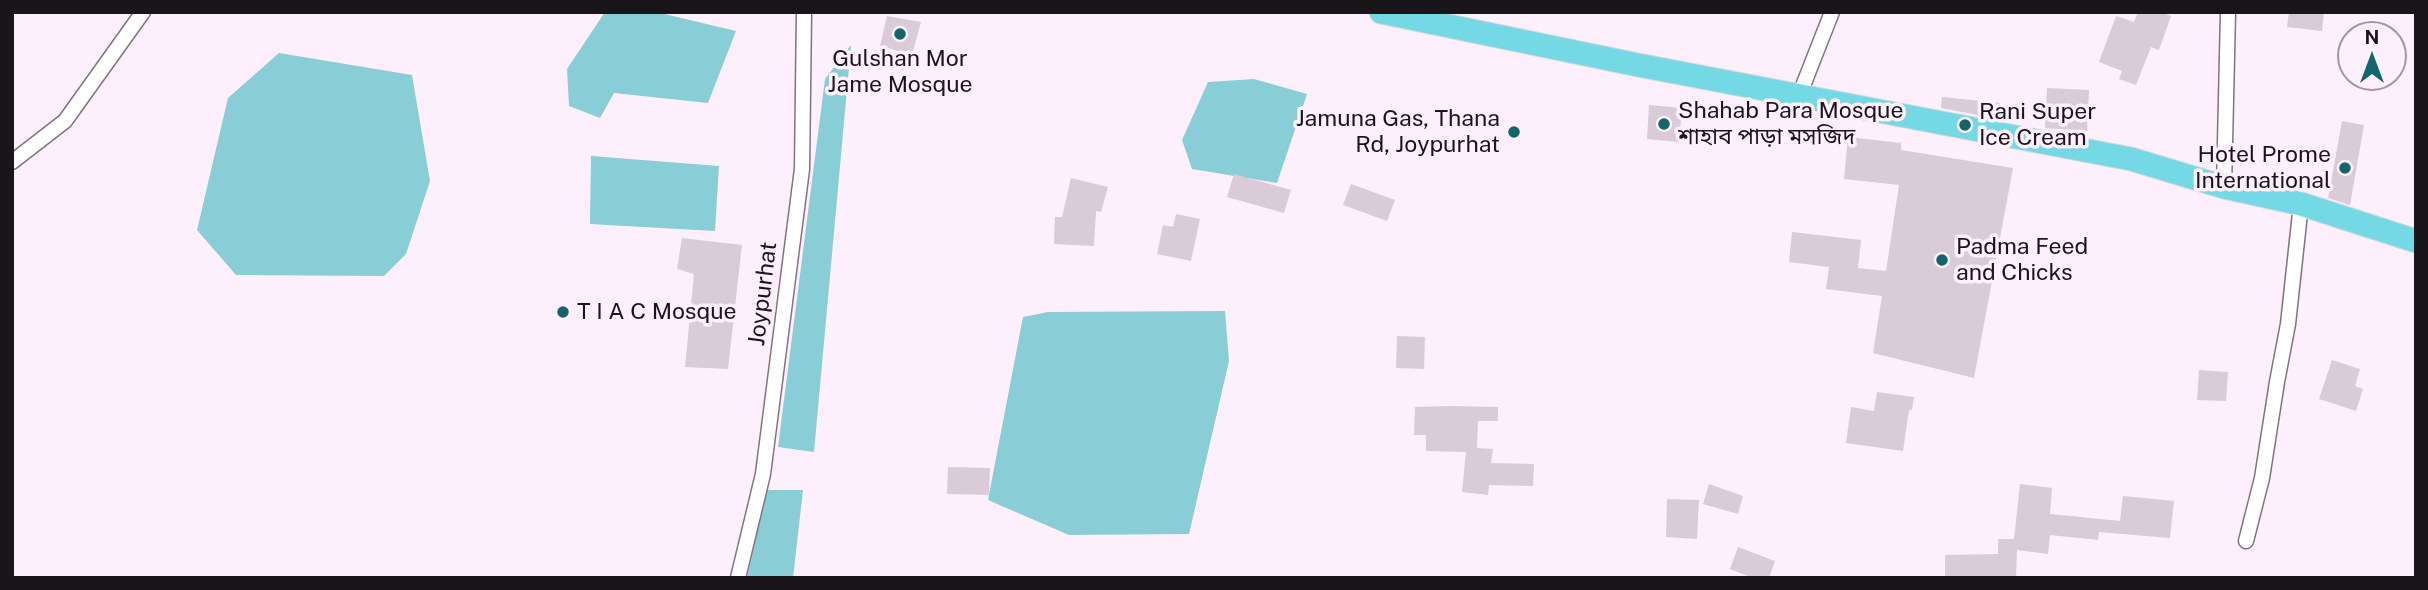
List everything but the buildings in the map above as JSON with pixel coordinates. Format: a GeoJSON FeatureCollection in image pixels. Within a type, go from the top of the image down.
{"type":"FeatureCollection","features":[{"type":"Feature","properties":{"kind":"main road"},"geometry":{"type":"LineString","coordinates":[[1381,12],[2131,159],[2224,187],[2301,204],[2416,241]]}},
{"type":"Feature","properties":{"kind":"street"},"geometry":{"type":"LineString","coordinates":[[12,162],[65,121],[144,12]]}},
{"type":"Feature","properties":{"kind":"street","name":"Joypurhat"},"geometry":{"type":"LineString","coordinates":[[738,578],[763,474],[802,169],[804,12]]}},
{"type":"Feature","properties":{"kind":"street"},"geometry":{"type":"LineString","coordinates":[[1799,96],[1832,12]]}},
{"type":"Feature","properties":{"kind":"street"},"geometry":{"type":"LineString","coordinates":[[2224,187],[2228,12]]}},
{"type":"Feature","properties":{"kind":"street"},"geometry":{"type":"LineString","coordinates":[[2246,541],[2262,478],[2288,324],[2301,204]]}},
{"type":"Feature","properties":{"kind":"water"},"geometry":{"type":"Polygon","coordinates":[[[605,12],[656,12],[736,31],[708,103],[614,93],[600,118],[569,106],[567,69],[605,12]]]}},
{"type":"Feature","properties":{"kind":"water"},"geometry":{"type":"Polygon","coordinates":[[[851,45],[814,452],[778,447],[825,79],[851,45]]]}},
{"type":"Feature","properties":{"kind":"water"},"geometry":{"type":"Polygon","coordinates":[[[279,53],[412,75],[430,181],[406,254],[384,276],[236,275],[197,230],[228,98],[279,53]]]}},
{"type":"Feature","properties":{"kind":"water"},"geometry":{"type":"Polygon","coordinates":[[[1254,79],[1307,94],[1277,183],[1192,169],[1182,140],[1208,82],[1254,79]]]}},
{"type":"Feature","properties":{"kind":"water"},"geometry":{"type":"Polygon","coordinates":[[[591,156],[719,166],[715,231],[590,224],[591,156]]]}},
{"type":"Feature","properties":{"kind":"water"},"geometry":{"type":"Polygon","coordinates":[[[1225,311],[1229,361],[1189,534],[1069,535],[988,500],[1023,317],[1048,312],[1225,311]]]}},
{"type":"Feature","properties":{"kind":"water"},"geometry":{"type":"Polygon","coordinates":[[[767,490],[803,490],[793,578],[747,578],[767,490]]]}},
{"type":"Feature","properties":{"kind":"place","name":"Gulshan Mor Jame Mosque"},"geometry":{"type":"Point","coordinates":[900,34]}},
{"type":"Feature","properties":{"kind":"place","name":"Shahab Para Mosque শাহাব পাড়া মসজিদ"},"geometry":{"type":"Point","coordinates":[1664,124]}},
{"type":"Feature","properties":{"kind":"place","name":"Rani Super Ice Cream"},"geometry":{"type":"Point","coordinates":[1965,125]}},
{"type":"Feature","properties":{"kind":"place","name":"Jamuna Gas, Thana Rd, Joypurhat"},"geometry":{"type":"Point","coordinates":[1514,132]}},
{"type":"Feature","properties":{"kind":"place","name":"Hotel Prome International"},"geometry":{"type":"Point","coordinates":[2345,168]}},
{"type":"Feature","properties":{"kind":"place","name":"Padma Feed and Chicks"},"geometry":{"type":"Point","coordinates":[1942,260]}},
{"type":"Feature","properties":{"kind":"place","name":"T I A C Mosque"},"geometry":{"type":"Point","coordinates":[563,312]}}]}
